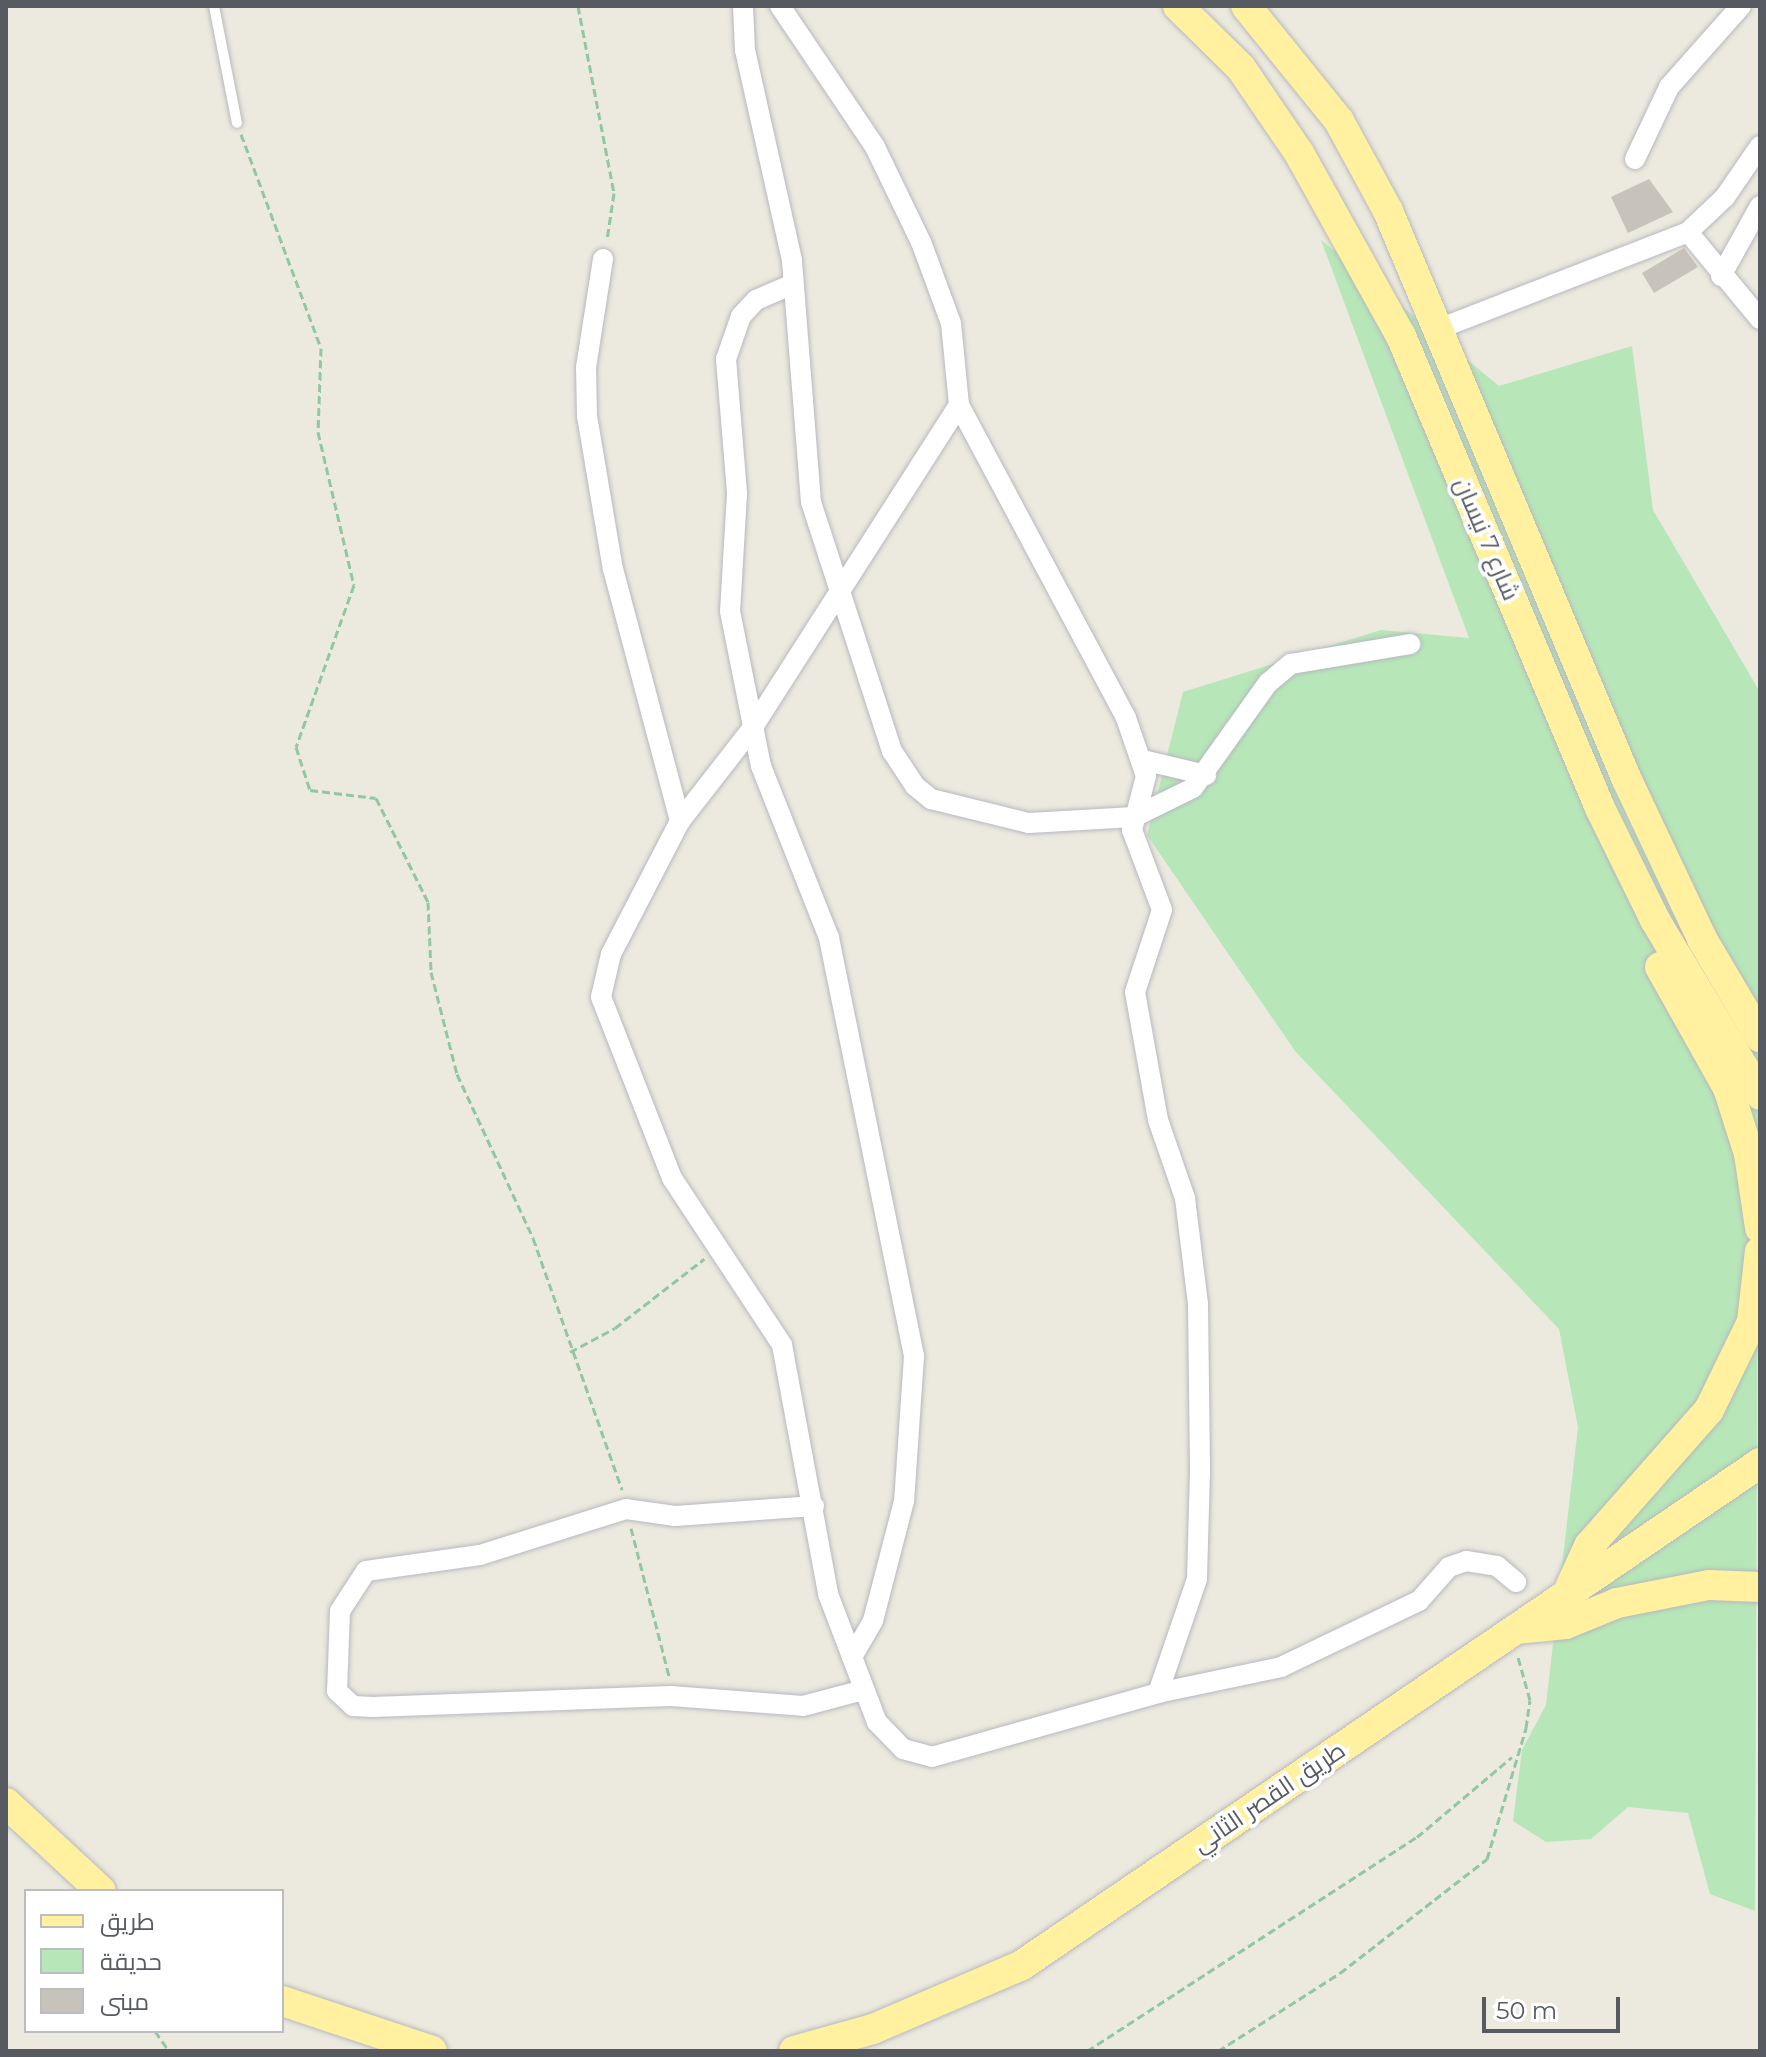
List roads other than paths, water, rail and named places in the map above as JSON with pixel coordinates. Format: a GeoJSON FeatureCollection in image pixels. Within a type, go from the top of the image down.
{"type":"FeatureCollection","features":[{"type":"Feature","properties":{"kind":"main road","name":"شارع 7 نيسان"},"geometry":{"type":"LineString","coordinates":[[1178,6],[1241,68],[1299,153],[1401,336],[1600,808],[1655,920],[1760,1095]]}},
{"type":"Feature","properties":{"kind":"main road","name":"شارع 7 نيسان"},"geometry":{"type":"LineString","coordinates":[[1246,6],[1339,121],[1441,328],[1627,780],[1702,939],[1760,1037]]}},
{"type":"Feature","properties":{"kind":"main road"},"geometry":{"type":"LineString","coordinates":[[1600,808],[1650,949],[1728,1088],[1749,1154],[1760,1228]]}},
{"type":"Feature","properties":{"kind":"main road"},"geometry":{"type":"LineString","coordinates":[[1568,1592],[1589,1546],[1709,1410],[1752,1322],[1760,1251]]}},
{"type":"Feature","properties":{"kind":"main road","name":"طريق القصر الثاني"},"geometry":{"type":"LineString","coordinates":[[794,2051],[873,2029],[1022,1965],[1510,1630],[1760,1463]]}},
{"type":"Feature","properties":{"kind":"main road"},"geometry":{"type":"LineString","coordinates":[[1510,1630],[1566,1624],[1617,1603],[1709,1585],[1760,1587]]}},
{"type":"Feature","properties":{"kind":"main road"},"geometry":{"type":"LineString","coordinates":[[6,1803],[99,1889]]}},
{"type":"Feature","properties":{"kind":"main road"},"geometry":{"type":"LineString","coordinates":[[284,2002],[432,2051]]}},
{"type":"Feature","properties":{"kind":"street"},"geometry":{"type":"LineString","coordinates":[[743,6],[745,50],[793,284],[811,502],[892,751],[931,799],[1029,823],[1134,817],[1206,775],[1279,672],[1311,657],[1410,644]]}},
{"type":"Feature","properties":{"kind":"street"},"geometry":{"type":"LineString","coordinates":[[780,6],[875,147],[921,242],[951,323],[959,405],[1143,760],[1146,787],[1134,817],[1134,843],[1162,902],[1135,992],[1158,1120],[1185,1198],[1198,1304],[1197,1579],[1158,1693]]}},
{"type":"Feature","properties":{"kind":"street"},"geometry":{"type":"LineString","coordinates":[[1635,159],[1669,87],[1741,6]]}},
{"type":"Feature","properties":{"kind":"street"},"geometry":{"type":"LineString","coordinates":[[1441,328],[1688,232],[1725,197],[1760,146]]}},
{"type":"Feature","properties":{"kind":"street"},"geometry":{"type":"LineString","coordinates":[[1721,276],[1760,206]]}},
{"type":"Feature","properties":{"kind":"street"},"geometry":{"type":"LineString","coordinates":[[1688,232],[1721,276],[1760,319]]}},
{"type":"Feature","properties":{"kind":"street"},"geometry":{"type":"LineString","coordinates":[[603,259],[586,367],[587,416],[613,569],[680,821]]}},
{"type":"Feature","properties":{"kind":"street"},"geometry":{"type":"LineString","coordinates":[[793,284],[756,300],[741,316],[726,359],[737,494],[731,627],[761,766],[829,938],[914,1356],[904,1501],[873,1621],[852,1657]]}},
{"type":"Feature","properties":{"kind":"street"},"geometry":{"type":"LineString","coordinates":[[1738,296],[1760,306]]}},
{"type":"Feature","properties":{"kind":"street"},"geometry":{"type":"LineString","coordinates":[[959,405],[754,726],[680,821],[611,954],[601,997],[609,1032],[672,1178],[720,1248],[789,1364],[828,1594],[863,1690],[891,1739],[932,1757],[1158,1693],[1244,1678],[1325,1650],[1419,1601],[1449,1567],[1466,1561],[1497,1566],[1516,1582]]}},
{"type":"Feature","properties":{"kind":"street"},"geometry":{"type":"LineString","coordinates":[[1143,760],[1206,775]]}},
{"type":"Feature","properties":{"kind":"street"},"geometry":{"type":"LineString","coordinates":[[814,1506],[675,1516],[626,1509],[480,1555],[366,1571],[340,1611],[337,1691],[353,1706],[373,1707],[671,1696],[803,1706],[863,1690]]}},
{"type":"Feature","properties":{"kind":"lane"},"geometry":{"type":"LineString","coordinates":[[214,6],[237,123]]}}]}
